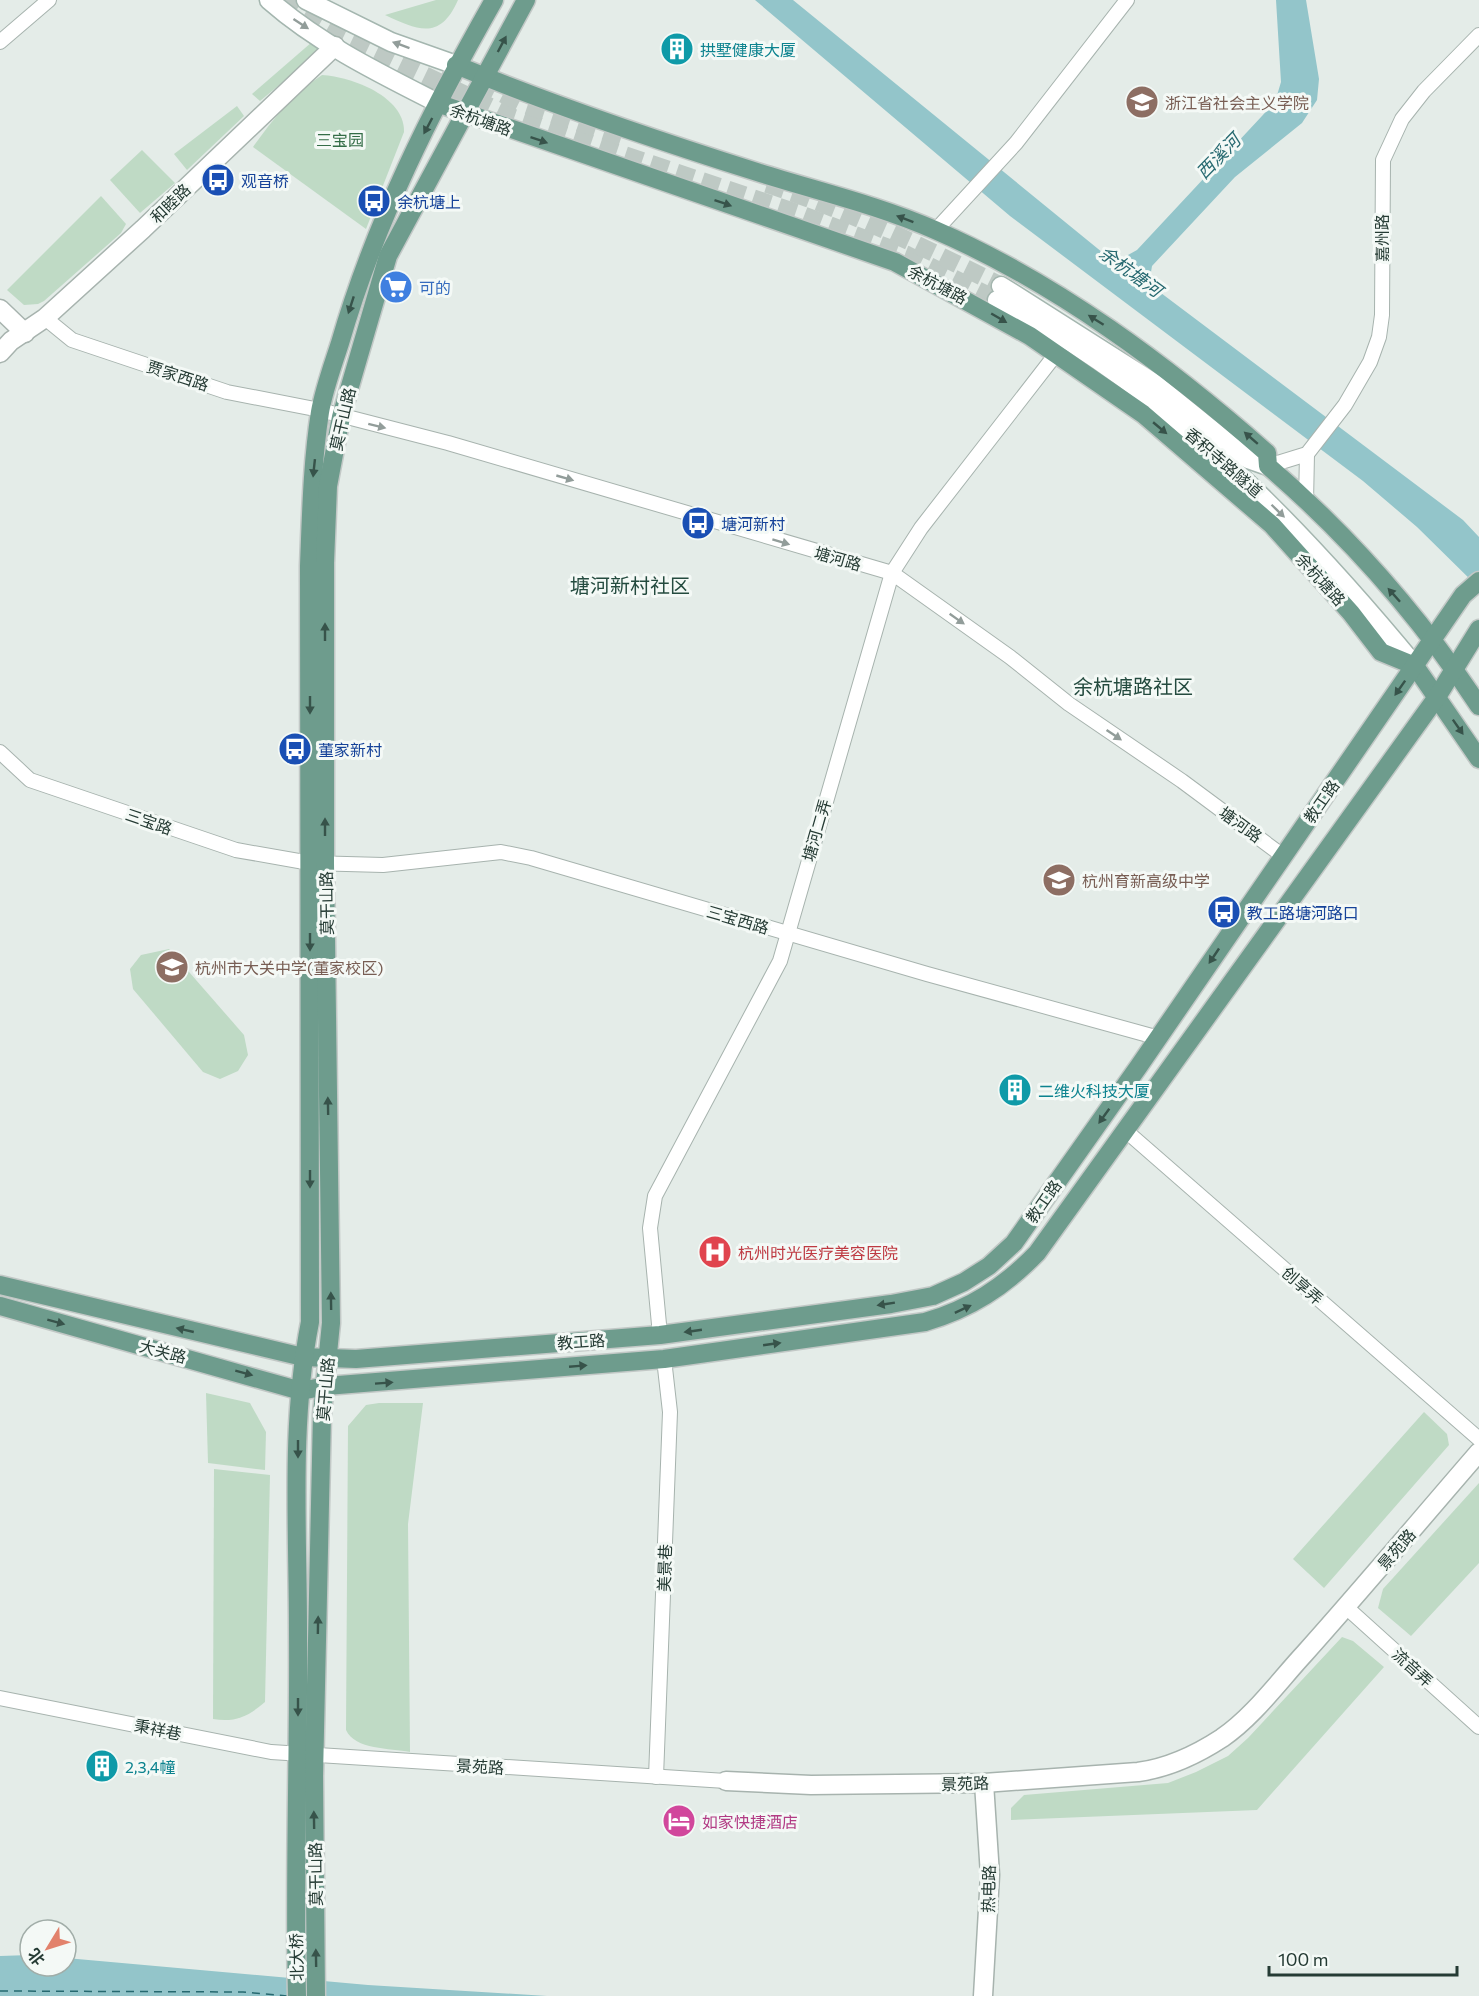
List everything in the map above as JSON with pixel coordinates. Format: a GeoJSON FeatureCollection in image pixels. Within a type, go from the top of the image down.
{"type":"FeatureCollection","features":[{"type":"Feature","properties":{"kind":"main road","name":"莫干山路"},"geometry":{"type":"LineString","coordinates":[[295,1917],[307,1754],[322,1414],[331,1323],[309,566],[312,485],[320,410],[352,301],[405,169],[440,104],[456,65],[494,0]]}},
{"type":"Feature","properties":{"kind":"main road","name":"莫干山路"},"geometry":{"type":"LineString","coordinates":[[315,1920],[314,1776],[307,1754],[298,1416],[303,1358],[310,1322],[317,863],[328,486],[341,417],[388,256],[526,0]]}},
{"type":"Feature","properties":{"kind":"main road"},"geometry":{"type":"LineString","coordinates":[[456,65],[621,129],[879,209],[936,230],[1030,280],[1163,367],[1267,453],[1268,466],[1354,550],[1433,639],[1479,706]]}},
{"type":"Feature","properties":{"kind":"main road","name":"余杭塘路"},"geometry":{"type":"LineString","coordinates":[[440,104],[895,262],[1001,319],[1143,414],[1272,525],[1303,558],[1382,652],[1415,666]]}},
{"type":"Feature","properties":{"kind":"main road","name":"教工路"},"geometry":{"type":"LineString","coordinates":[[327,1359],[660,1335],[891,1304],[933,1296],[964,1282],[988,1266],[1014,1243],[1159,1038],[1463,595],[1479,581]]}},
{"type":"Feature","properties":{"kind":"main road","name":"教工路"},"geometry":{"type":"LineString","coordinates":[[326,1386],[664,1359],[925,1322],[963,1309],[988,1296],[1037,1253],[1306,876],[1437,697],[1479,629]]}},
{"type":"Feature","properties":{"kind":"main road"},"geometry":{"type":"LineString","coordinates":[[1415,666],[1479,759]]}},
{"type":"Feature","properties":{"kind":"main road","name":"大关路"},"geometry":{"type":"LineString","coordinates":[[0,1285],[303,1358],[327,1359]]}},
{"type":"Feature","properties":{"kind":"main road","name":"大关路"},"geometry":{"type":"LineString","coordinates":[[0,1306],[301,1391],[326,1386]]}},
{"type":"Feature","properties":{"kind":"main road","name":"北大桥"},"geometry":{"type":"LineString","coordinates":[[295,1917],[297,1996]]}},
{"type":"Feature","properties":{"kind":"main road","name":"北大桥"},"geometry":{"type":"LineString","coordinates":[[315,1920],[316,1996]]}},
{"type":"Feature","properties":{"kind":"street"},"geometry":{"type":"LineString","coordinates":[[0,42],[48,0]]}},
{"type":"Feature","properties":{"kind":"street","name":"余杭塘路"},"geometry":{"type":"LineString","coordinates":[[269,0],[286,15],[371,69],[440,104]]}},
{"type":"Feature","properties":{"kind":"street"},"geometry":{"type":"LineString","coordinates":[[306,0],[391,42],[456,65]]}},
{"type":"Feature","properties":{"kind":"street"},"geometry":{"type":"LineString","coordinates":[[936,230],[1003,158],[1127,0]]}},
{"type":"Feature","properties":{"kind":"street","name":"嘉州路"},"geometry":{"type":"LineString","coordinates":[[1307,454],[1345,405],[1370,362],[1379,336],[1382,315],[1383,160],[1402,119],[1424,91],[1479,35]]}},
{"type":"Feature","properties":{"kind":"street","name":"和睦路"},"geometry":{"type":"LineString","coordinates":[[0,353],[11,341],[45,318],[154,219],[335,46]]}},
{"type":"Feature","properties":{"kind":"street","name":"香积寺路隧道"},"geometry":{"type":"LineString","coordinates":[[1268,466],[1248,459],[1154,383],[1078,332],[999,293],[1136,387],[1244,477],[1345,581],[1415,666]]}},
{"type":"Feature","properties":{"kind":"street"},"geometry":{"type":"LineString","coordinates":[[0,309],[25,333]]}},
{"type":"Feature","properties":{"kind":"street","name":"贾家西路"},"geometry":{"type":"LineString","coordinates":[[45,318],[72,340],[227,392],[320,410]]}},
{"type":"Feature","properties":{"kind":"street","name":"塘河二弄"},"geometry":{"type":"LineString","coordinates":[[660,1335],[650,1228],[655,1196],[780,961],[891,573],[921,528],[1056,354]]}},
{"type":"Feature","properties":{"kind":"street","name":"塘河路"},"geometry":{"type":"LineString","coordinates":[[320,410],[448,443],[891,573],[1010,657],[1069,704],[1182,781],[1283,856]]}},
{"type":"Feature","properties":{"kind":"street"},"geometry":{"type":"LineString","coordinates":[[1268,466],[1307,454],[1306,502]]}},
{"type":"Feature","properties":{"kind":"street","name":"三宝路"},"geometry":{"type":"LineString","coordinates":[[0,752],[30,780],[236,850],[317,863]]}},
{"type":"Feature","properties":{"kind":"street","name":"三宝西路"},"geometry":{"type":"LineString","coordinates":[[317,863],[383,865],[501,852],[531,858],[1159,1038]]}},
{"type":"Feature","properties":{"kind":"street","name":"创享弄"},"geometry":{"type":"LineString","coordinates":[[1126,1131],[1479,1439]]}},
{"type":"Feature","properties":{"kind":"street","name":"美景巷"},"geometry":{"type":"LineString","coordinates":[[656,1777],[670,1412],[664,1359]]}},
{"type":"Feature","properties":{"kind":"street","name":"景苑路"},"geometry":{"type":"LineString","coordinates":[[307,1754],[811,1785],[984,1783],[1162,1769],[1185,1759],[1222,1737],[1252,1711],[1346,1607],[1479,1452]]}},
{"type":"Feature","properties":{"kind":"street","name":"流音弄"},"geometry":{"type":"LineString","coordinates":[[1346,1607],[1479,1727]]}},
{"type":"Feature","properties":{"kind":"street","name":"秉祥巷"},"geometry":{"type":"LineString","coordinates":[[0,1698],[271,1752],[307,1754]]}},
{"type":"Feature","properties":{"kind":"street","name":"热电路"},"geometry":{"type":"LineString","coordinates":[[983,1996],[990,1875],[984,1783]]}},
{"type":"Feature","properties":{"kind":"green space"},"geometry":{"type":"Polygon","coordinates":[[[436,0],[458,0],[444,22],[436,27],[418,28],[385,15],[436,0]]]}},
{"type":"Feature","properties":{"kind":"green space"},"geometry":{"type":"Polygon","coordinates":[[[312,42],[325,47],[260,101],[252,94],[312,42]]]}},
{"type":"Feature","properties":{"kind":"green space","name":"三宝园"},"geometry":{"type":"Polygon","coordinates":[[[322,75],[348,80],[375,91],[387,99],[402,120],[404,132],[366,229],[253,147],[284,108],[322,75]]]}},
{"type":"Feature","properties":{"kind":"green space"},"geometry":{"type":"Polygon","coordinates":[[[237,106],[244,116],[187,170],[174,154],[237,106]]]}},
{"type":"Feature","properties":{"kind":"green space"},"geometry":{"type":"Polygon","coordinates":[[[142,150],[175,183],[140,213],[110,180],[142,150]]]}},
{"type":"Feature","properties":{"kind":"green space"},"geometry":{"type":"Polygon","coordinates":[[[101,196],[126,224],[121,233],[44,301],[24,305],[7,290],[101,196]]]}},
{"type":"Feature","properties":{"kind":"green space"},"geometry":{"type":"Polygon","coordinates":[[[169,949],[244,1035],[248,1055],[238,1071],[220,1079],[203,1072],[133,989],[130,969],[141,955],[169,949]]]}},
{"type":"Feature","properties":{"kind":"green space"},"geometry":{"type":"Polygon","coordinates":[[[206,1393],[250,1403],[266,1432],[265,1470],[208,1463],[206,1393]]]}},
{"type":"Feature","properties":{"kind":"green space"},"geometry":{"type":"Polygon","coordinates":[[[423,1403],[408,1524],[410,1752],[365,1745],[351,1737],[346,1730],[348,1426],[366,1405],[423,1403]]]}},
{"type":"Feature","properties":{"kind":"green space"},"geometry":{"type":"Polygon","coordinates":[[[1424,1412],[1447,1434],[1449,1445],[1324,1588],[1293,1559],[1424,1412]]]}},
{"type":"Feature","properties":{"kind":"green space"},"geometry":{"type":"Polygon","coordinates":[[[214,1469],[270,1475],[265,1702],[247,1715],[228,1720],[213,1719],[214,1469]]]}},
{"type":"Feature","properties":{"kind":"green space"},"geometry":{"type":"Polygon","coordinates":[[[1479,1483],[1479,1563],[1411,1636],[1378,1608],[1383,1589],[1479,1483]]]}},
{"type":"Feature","properties":{"kind":"green space"},"geometry":{"type":"Polygon","coordinates":[[[1342,1637],[1353,1641],[1384,1667],[1257,1810],[1011,1820],[1011,1808],[1024,1795],[1168,1783],[1228,1756],[1248,1738],[1342,1637]]]}},
{"type":"Feature","properties":{"kind":"water","name":"余杭塘河"},"geometry":{"type":"Polygon","coordinates":[[[755,0],[793,0],[1108,257],[1119,260],[1137,250],[1275,102],[1281,82],[1276,0],[1306,0],[1319,79],[1317,100],[1302,123],[1235,177],[1152,266],[1149,284],[1463,520],[1479,537],[1479,588],[1417,527],[1363,481],[1010,216],[755,0]]]}},
{"type":"Feature","properties":{"kind":"water"},"geometry":{"type":"Polygon","coordinates":[[[18,1955],[18,1978],[78,1978],[78,1959],[368,1985],[547,1996],[0,1996],[0,1956],[18,1955]]]}},
{"type":"Feature","properties":{"kind":"ferry route"},"geometry":{"type":"LineString","coordinates":[[0,1991],[243,1992],[287,1996]]}},
{"type":"Feature","properties":{"kind":"tunnel"},"geometry":{"type":"LineString","coordinates":[[281,1],[335,32],[511,117],[800,214],[907,255],[997,300]]}},
{"type":"Feature","properties":{"kind":"tunnel"},"geometry":{"type":"LineString","coordinates":[[479,82],[523,104],[626,138]]}},
{"type":"Feature","properties":{"kind":"tunnel"},"geometry":{"type":"LineString","coordinates":[[767,184],[857,218],[1001,286]]}},
{"type":"Feature","properties":{"kind":"place","name":"拱墅健康大厦"},"geometry":{"type":"Point","coordinates":[677,49]}},
{"type":"Feature","properties":{"kind":"place","name":"浙江省社会主义学院"},"geometry":{"type":"Point","coordinates":[1142,102]}},
{"type":"Feature","properties":{"kind":"place","name":"观音桥"},"geometry":{"type":"Point","coordinates":[218,180]}},
{"type":"Feature","properties":{"kind":"place","name":"余杭塘上"},"geometry":{"type":"Point","coordinates":[374,201]}},
{"type":"Feature","properties":{"kind":"place","name":"可的"},"geometry":{"type":"Point","coordinates":[396,287]}},
{"type":"Feature","properties":{"kind":"place","name":"塘河新村"},"geometry":{"type":"Point","coordinates":[698,523]}},
{"type":"Feature","properties":{"kind":"place","name":"董家新村"},"geometry":{"type":"Point","coordinates":[295,749]}},
{"type":"Feature","properties":{"kind":"place","name":"杭州育新高级中学"},"geometry":{"type":"Point","coordinates":[1059,880]}},
{"type":"Feature","properties":{"kind":"place","name":"教工路塘河路口"},"geometry":{"type":"Point","coordinates":[1224,912]}},
{"type":"Feature","properties":{"kind":"place","name":"杭州市大关中学(董家校区)"},"geometry":{"type":"Point","coordinates":[172,967]}},
{"type":"Feature","properties":{"kind":"place","name":"二维火科技大厦"},"geometry":{"type":"Point","coordinates":[1015,1090]}},
{"type":"Feature","properties":{"kind":"place","name":"杭州时光医疗美容医院"},"geometry":{"type":"Point","coordinates":[715,1252]}},
{"type":"Feature","properties":{"kind":"place","name":"2,3,4幢"},"geometry":{"type":"Point","coordinates":[102,1766]}},
{"type":"Feature","properties":{"kind":"place","name":"如家快捷酒店"},"geometry":{"type":"Point","coordinates":[679,1821]}},
{"type":"Feature","properties":{"kind":"district","name":"塘河新村社区"},"geometry":{"type":"Point","coordinates":[630,585]}},
{"type":"Feature","properties":{"kind":"district","name":"余杭塘路社区"},"geometry":{"type":"Point","coordinates":[1133,686]}},
{"type":"Feature","properties":{"kind":"water label","name":"西溪河"},"geometry":{"type":"Point","coordinates":[1218,156]}}]}
